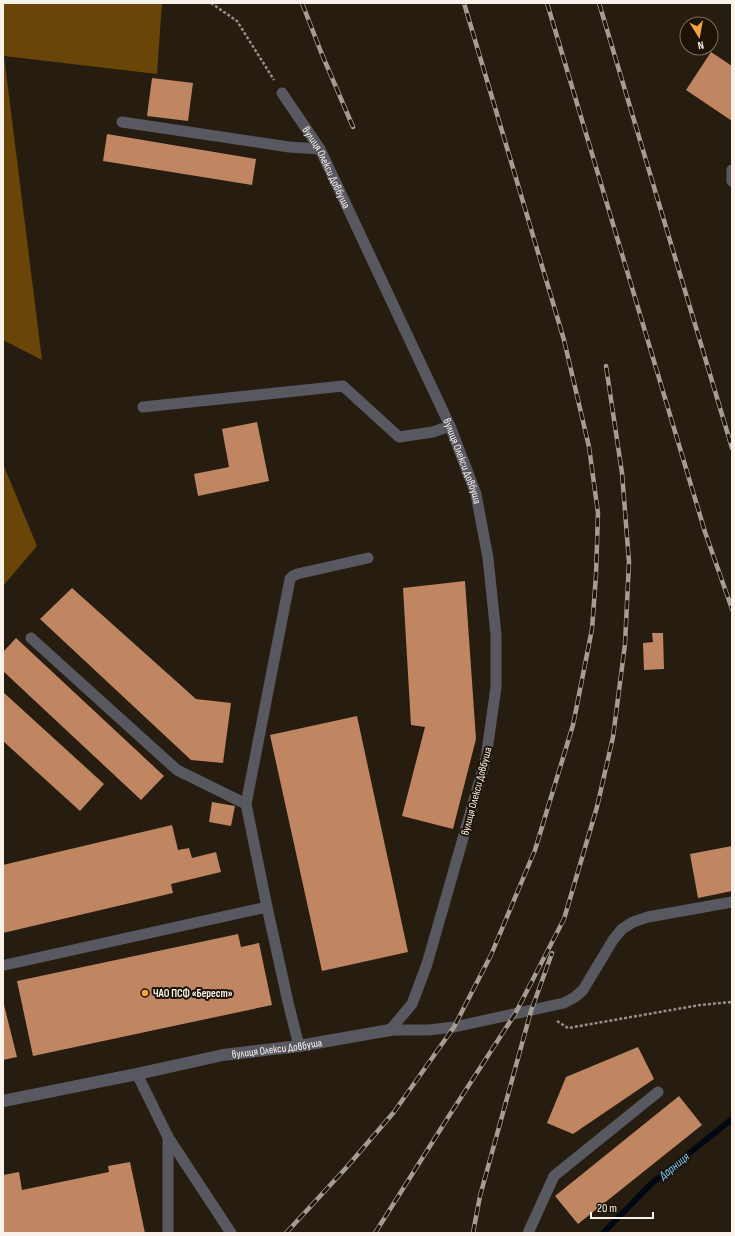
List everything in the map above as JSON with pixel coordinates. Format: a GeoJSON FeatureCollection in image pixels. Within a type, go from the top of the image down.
{"type":"FeatureCollection","features":[{"type":"Feature","properties":{"kind":"street","name":"вулиця Олекси Довбуша"},"geometry":{"type":"LineString","coordinates":[[3,1101],[223,1055],[299,1046],[390,1030]]}},
{"type":"Feature","properties":{"kind":"lane","name":"вулиця Олекси Довбуша"},"geometry":{"type":"LineString","coordinates":[[282,93],[320,149],[450,426],[476,494],[488,558],[496,635],[496,687],[486,758],[427,964],[412,1004],[390,1030]]}},
{"type":"Feature","properties":{"kind":"lane"},"geometry":{"type":"LineString","coordinates":[[122,122],[289,147],[320,149]]}},
{"type":"Feature","properties":{"kind":"lane"},"geometry":{"type":"LineString","coordinates":[[732,170],[732,181]]}},
{"type":"Feature","properties":{"kind":"lane"},"geometry":{"type":"LineString","coordinates":[[143,407],[343,386],[399,438],[433,432],[450,426]]}},
{"type":"Feature","properties":{"kind":"lane"},"geometry":{"type":"LineString","coordinates":[[299,1046],[267,907],[246,804],[290,579],[297,574],[368,558]]}},
{"type":"Feature","properties":{"kind":"lane"},"geometry":{"type":"LineString","coordinates":[[31,638],[177,770],[246,804]]}},
{"type":"Feature","properties":{"kind":"lane"},"geometry":{"type":"LineString","coordinates":[[390,1030],[429,1030],[454,1027],[564,1003],[584,990],[614,940],[622,929],[633,922],[732,902]]}},
{"type":"Feature","properties":{"kind":"lane"},"geometry":{"type":"LineString","coordinates":[[5,965],[267,907]]}},
{"type":"Feature","properties":{"kind":"lane"},"geometry":{"type":"LineString","coordinates":[[137,1074],[168,1137],[231,1233]]}},
{"type":"Feature","properties":{"kind":"lane"},"geometry":{"type":"LineString","coordinates":[[528,1233],[554,1176],[658,1092]]}},
{"type":"Feature","properties":{"kind":"lane"},"geometry":{"type":"LineString","coordinates":[[168,1137],[168,1233]]}},
{"type":"Feature","properties":{"kind":"path"},"geometry":{"type":"LineString","coordinates":[[211,3],[237,21],[282,93]]}},
{"type":"Feature","properties":{"kind":"path"},"geometry":{"type":"LineString","coordinates":[[541,1009],[568,1028],[700,1005],[732,1002]]}},
{"type":"Feature","properties":{"kind":"shaded area"},"geometry":{"type":"Polygon","coordinates":[[[3,3],[162,3],[157,74],[4,56],[42,360],[3,340],[3,3]]]}},
{"type":"Feature","properties":{"kind":"shaded area"},"geometry":{"type":"Polygon","coordinates":[[[3,464],[37,546],[3,586],[3,464]]]}},
{"type":"Feature","properties":{"kind":"building"},"geometry":{"type":"Polygon","coordinates":[[[708,56],[717,56],[732,66],[732,121],[686,90],[708,56]]]}},
{"type":"Feature","properties":{"kind":"building"},"geometry":{"type":"Polygon","coordinates":[[[152,78],[193,83],[188,121],[147,116],[152,78]]]}},
{"type":"Feature","properties":{"kind":"building"},"geometry":{"type":"Polygon","coordinates":[[[107,134],[256,159],[252,185],[103,161],[107,134]]]}},
{"type":"Feature","properties":{"kind":"building"},"geometry":{"type":"Polygon","coordinates":[[[257,422],[269,481],[198,496],[194,474],[229,467],[222,429],[257,422]]]}},
{"type":"Feature","properties":{"kind":"building"},"geometry":{"type":"Polygon","coordinates":[[[465,581],[476,739],[453,829],[402,816],[425,727],[411,725],[403,588],[465,581]]]}},
{"type":"Feature","properties":{"kind":"building"},"geometry":{"type":"Polygon","coordinates":[[[72,588],[196,699],[231,703],[223,763],[191,760],[40,619],[72,588]]]}},
{"type":"Feature","properties":{"kind":"building"},"geometry":{"type":"Polygon","coordinates":[[[652,633],[663,633],[664,669],[644,670],[643,643],[653,642],[652,633]]]}},
{"type":"Feature","properties":{"kind":"building"},"geometry":{"type":"Polygon","coordinates":[[[16,638],[164,776],[141,800],[3,671],[3,652],[16,638]]]}},
{"type":"Feature","properties":{"kind":"building"},"geometry":{"type":"Polygon","coordinates":[[[3,692],[104,784],[80,811],[3,741],[3,692]]]}},
{"type":"Feature","properties":{"kind":"building"},"geometry":{"type":"Polygon","coordinates":[[[357,716],[408,952],[322,971],[270,735],[357,716]]]}},
{"type":"Feature","properties":{"kind":"building"},"geometry":{"type":"Polygon","coordinates":[[[212,802],[235,806],[231,826],[209,822],[212,802]]]}},
{"type":"Feature","properties":{"kind":"building"},"geometry":{"type":"Polygon","coordinates":[[[172,825],[178,850],[189,848],[192,858],[216,852],[221,872],[171,884],[173,893],[3,933],[3,865],[172,825]]]}},
{"type":"Feature","properties":{"kind":"building"},"geometry":{"type":"Polygon","coordinates":[[[732,846],[732,891],[698,898],[690,854],[732,846]]]}},
{"type":"Feature","properties":{"kind":"building","name":"ЧАО ПСФ «Берест»"},"geometry":{"type":"Polygon","coordinates":[[[238,934],[241,947],[259,943],[272,1005],[33,1056],[17,981],[238,934]]]}},
{"type":"Feature","properties":{"kind":"building"},"geometry":{"type":"Polygon","coordinates":[[[3,1001],[17,1057],[3,1060],[3,1001]]]}},
{"type":"Feature","properties":{"kind":"building"},"geometry":{"type":"Polygon","coordinates":[[[638,1047],[654,1079],[573,1134],[547,1123],[566,1077],[638,1047]]]}},
{"type":"Feature","properties":{"kind":"building"},"geometry":{"type":"Polygon","coordinates":[[[679,1096],[702,1125],[578,1224],[555,1196],[679,1096]]]}},
{"type":"Feature","properties":{"kind":"building"},"geometry":{"type":"Polygon","coordinates":[[[130,1162],[145,1233],[3,1233],[3,1175],[19,1172],[22,1190],[109,1172],[108,1166],[130,1162]]]}},
{"type":"Feature","properties":{"kind":"waterway","name":"Дарниця"},"geometry":{"type":"LineString","coordinates":[[603,1233],[652,1183],[732,1119]]}},
{"type":"Feature","properties":{"kind":"railway"},"geometry":{"type":"LineString","coordinates":[[302,3],[353,127]]}},
{"type":"Feature","properties":{"kind":"railway"},"geometry":{"type":"LineString","coordinates":[[286,1233],[346,1168],[394,1112],[454,1027],[491,955],[535,850],[573,725],[592,629],[596,575],[598,513],[589,447],[564,340],[464,3]]}},
{"type":"Feature","properties":{"kind":"railway"},"geometry":{"type":"LineString","coordinates":[[547,3],[705,532],[732,609]]}},
{"type":"Feature","properties":{"kind":"railway"},"geometry":{"type":"LineString","coordinates":[[599,3],[732,448]]}},
{"type":"Feature","properties":{"kind":"railway"},"geometry":{"type":"LineString","coordinates":[[375,1233],[515,1014],[564,919],[597,807],[613,737],[625,644],[629,562],[622,473],[606,366]]}},
{"type":"Feature","properties":{"kind":"railway"},"geometry":{"type":"LineString","coordinates":[[473,1233],[480,1196],[531,1011],[552,953]]}},
{"type":"Feature","properties":{"kind":"place","name":"ЧАО ПСФ «Берест»"},"geometry":{"type":"Point","coordinates":[145,993]}}]}
